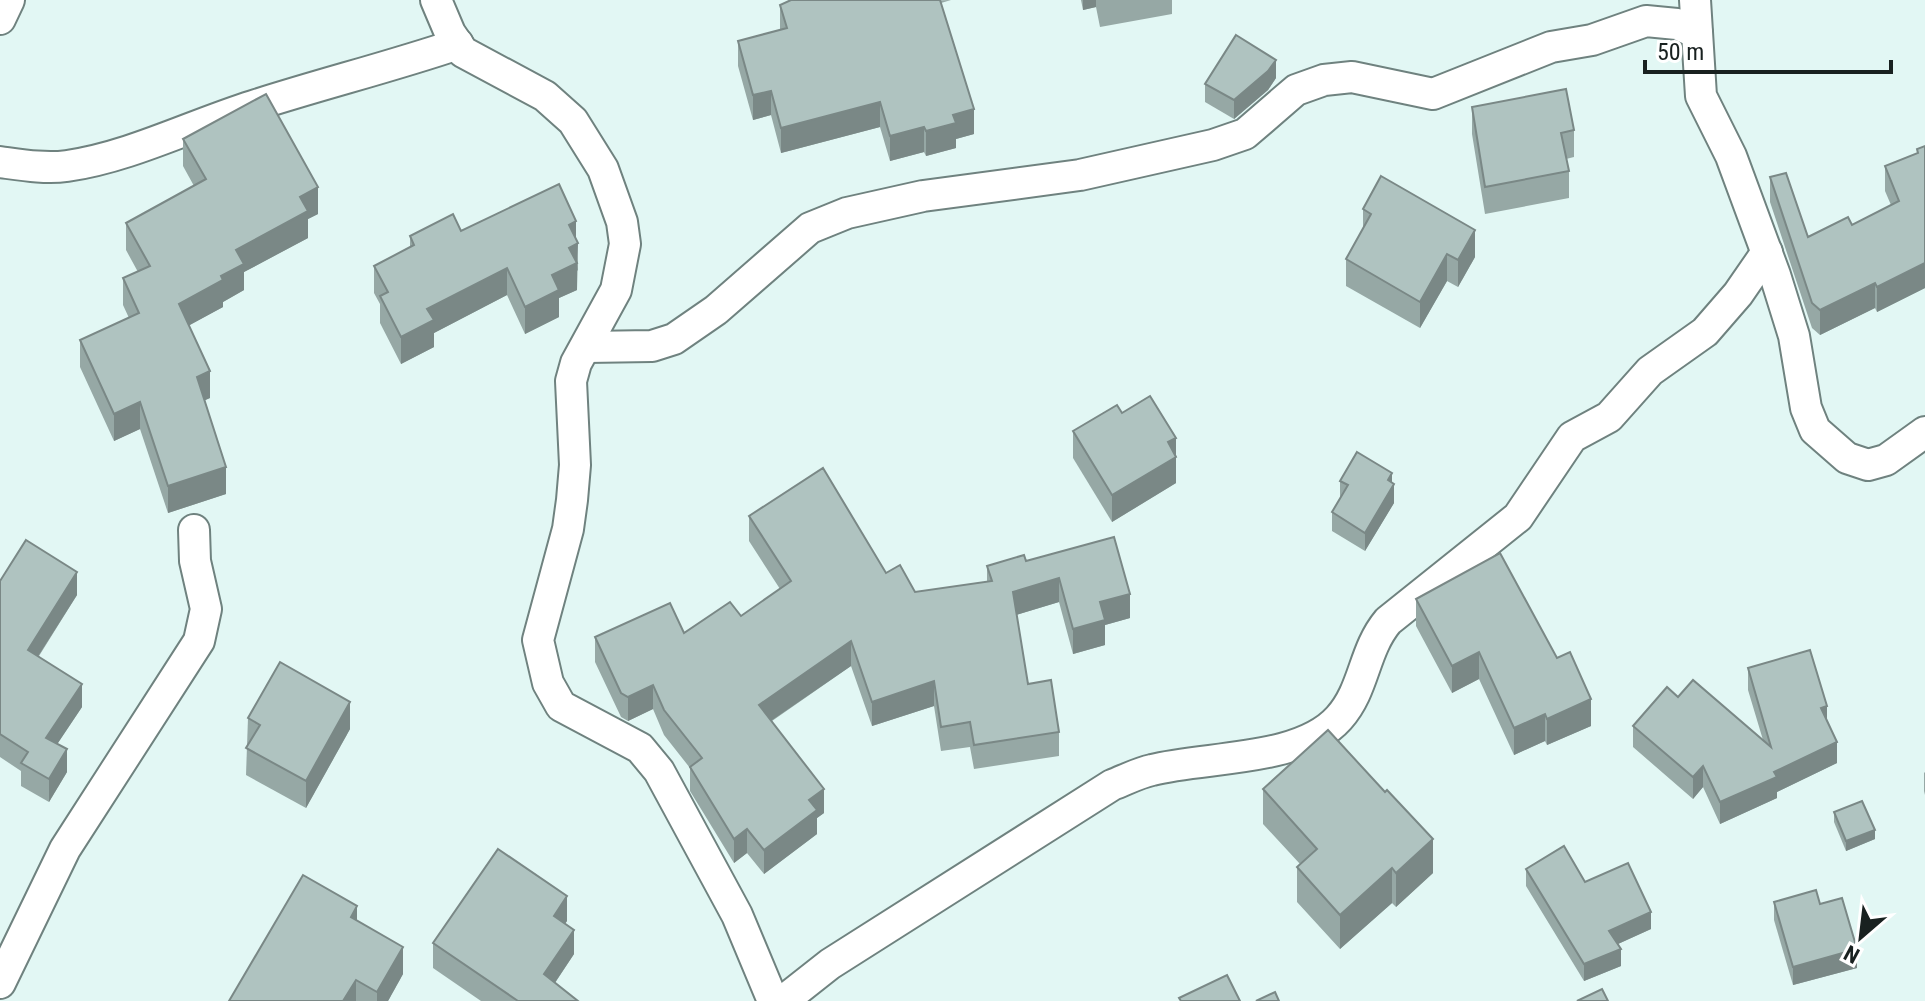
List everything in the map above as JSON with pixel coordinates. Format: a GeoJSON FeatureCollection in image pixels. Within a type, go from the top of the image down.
{"type":"FeatureCollection","features":[{"type":"Feature","properties":{"kind":"street"},"geometry":{"type":"LineString","coordinates":[[0,19],[9,0]]}},
{"type":"Feature","properties":{"kind":"street"},"geometry":{"type":"LineString","coordinates":[[436,0],[458,44],[479,64],[560,107],[591,148],[614,194],[625,244],[610,305],[576,363],[571,381],[575,465],[572,500],[568,529],[538,640],[541,663],[561,706],[630,741],[659,771],[737,915],[773,1001]]}},
{"type":"Feature","properties":{"kind":"street"},"geometry":{"type":"LineString","coordinates":[[1695,0],[1701,96],[1731,156],[1767,252],[1794,336],[1806,408],[1815,430],[1847,458],[1868,465],[1886,460],[1925,432]]}},
{"type":"Feature","properties":{"kind":"street"},"geometry":{"type":"LineString","coordinates":[[587,347],[652,346],[674,339],[716,310],[810,228],[847,213],[923,196],[1080,175],[1213,145],[1245,134],[1296,90],[1324,80],[1352,77],[1433,94],[1551,47],[1592,40],[1646,21],[1677,24],[1697,33]]}},
{"type":"Feature","properties":{"kind":"street"},"geometry":{"type":"LineString","coordinates":[[0,162],[33,167],[66,166],[103,157],[255,105],[369,74],[458,44]]}},
{"type":"Feature","properties":{"kind":"street"},"geometry":{"type":"LineString","coordinates":[[783,1001],[830,964],[1112,785],[1151,770],[1249,755],[1314,739],[1332,725],[1357,694],[1373,640],[1388,621],[1439,577],[1518,517],[1572,437],[1609,417],[1650,371],[1705,332],[1738,294],[1767,252]]}},
{"type":"Feature","properties":{"kind":"street"},"geometry":{"type":"LineString","coordinates":[[0,983],[65,849],[199,641],[206,609],[195,561],[194,530]]}},
{"type":"Feature","properties":{"kind":"building"},"geometry":{"type":"Polygon","coordinates":[[[791,0],[940,0],[974,109],[953,115],[956,123],[890,136],[880,102],[781,128],[771,91],[753,95],[738,41],[787,28],[780,5],[791,0]]]}},
{"type":"Feature","properties":{"kind":"building"},"geometry":{"type":"Polygon","coordinates":[[[1236,35],[1276,60],[1268,71],[1234,100],[1205,84],[1236,35]]]}},
{"type":"Feature","properties":{"kind":"building"},"geometry":{"type":"Polygon","coordinates":[[[1566,89],[1574,130],[1561,133],[1569,171],[1485,187],[1472,107],[1566,89]]]}},
{"type":"Feature","properties":{"kind":"building"},"geometry":{"type":"Polygon","coordinates":[[[266,94],[318,187],[300,197],[308,211],[236,250],[244,264],[221,276],[223,280],[179,304],[210,371],[197,377],[226,467],[168,486],[140,402],[114,414],[80,340],[139,313],[123,278],[150,266],[126,223],[206,179],[183,139],[266,94]]]}},
{"type":"Feature","properties":{"kind":"building"},"geometry":{"type":"Polygon","coordinates":[[[1925,146],[1925,263],[1820,310],[1812,303],[1770,177],[1786,173],[1808,237],[1848,217],[1852,225],[1899,201],[1885,166],[1918,153],[1917,149],[1925,146]]]}},
{"type":"Feature","properties":{"kind":"building"},"geometry":{"type":"Polygon","coordinates":[[[1381,176],[1475,230],[1458,260],[1447,254],[1420,302],[1346,259],[1371,214],[1363,209],[1381,176]]]}},
{"type":"Feature","properties":{"kind":"building"},"geometry":{"type":"Polygon","coordinates":[[[559,184],[576,221],[569,225],[578,243],[569,248],[577,263],[552,275],[559,290],[525,307],[507,268],[427,309],[434,320],[401,337],[380,296],[388,292],[374,266],[414,245],[410,236],[453,214],[461,231],[559,184]]]}},
{"type":"Feature","properties":{"kind":"building"},"geometry":{"type":"Polygon","coordinates":[[[1150,396],[1176,438],[1168,442],[1176,457],[1112,495],[1073,431],[1117,405],[1122,413],[1150,396]]]}},
{"type":"Feature","properties":{"kind":"building"},"geometry":{"type":"Polygon","coordinates":[[[1357,452],[1392,473],[1388,480],[1394,484],[1365,533],[1332,512],[1348,485],[1340,481],[1357,452]]]}},
{"type":"Feature","properties":{"kind":"building"},"geometry":{"type":"Polygon","coordinates":[[[823,468],[886,573],[900,565],[915,592],[992,581],[987,566],[1024,555],[1026,561],[1114,537],[1130,594],[1100,602],[1105,620],[1073,629],[1059,578],[1013,592],[1028,684],[1051,680],[1059,732],[974,745],[970,722],[941,727],[934,681],[872,702],[851,641],[759,705],[824,789],[809,800],[817,810],[764,850],[747,829],[734,839],[690,767],[702,758],[664,710],[653,685],[628,697],[621,693],[595,637],[670,603],[684,633],[730,602],[741,616],[791,581],[749,516],[823,468]]]}},
{"type":"Feature","properties":{"kind":"building"},"geometry":{"type":"Polygon","coordinates":[[[26,540],[77,572],[28,650],[82,684],[46,738],[67,749],[49,779],[21,763],[28,752],[0,734],[0,581],[26,540]]]}},
{"type":"Feature","properties":{"kind":"building"},"geometry":{"type":"Polygon","coordinates":[[[1500,553],[1557,658],[1570,652],[1591,699],[1547,719],[1545,714],[1514,728],[1479,652],[1452,666],[1416,599],[1500,553]]]}},
{"type":"Feature","properties":{"kind":"building"},"geometry":{"type":"Polygon","coordinates":[[[1810,650],[1827,706],[1821,708],[1837,742],[1774,772],[1777,777],[1720,802],[1703,766],[1693,777],[1633,726],[1667,687],[1678,697],[1693,680],[1771,747],[1748,668],[1810,650]]]}},
{"type":"Feature","properties":{"kind":"building"},"geometry":{"type":"Polygon","coordinates":[[[280,662],[350,702],[306,781],[246,748],[260,725],[248,718],[280,662]]]}},
{"type":"Feature","properties":{"kind":"building"},"geometry":{"type":"Polygon","coordinates":[[[1328,730],[1433,839],[1396,873],[1392,868],[1340,915],[1297,867],[1317,849],[1263,789],[1328,730]]]}},
{"type":"Feature","properties":{"kind":"building"},"geometry":{"type":"Polygon","coordinates":[[[1862,801],[1875,830],[1846,841],[1834,812],[1862,801]]]}},
{"type":"Feature","properties":{"kind":"building"},"geometry":{"type":"Polygon","coordinates":[[[1564,846],[1585,882],[1628,863],[1651,912],[1609,931],[1621,949],[1584,964],[1526,869],[1564,846]]]}},
{"type":"Feature","properties":{"kind":"building"},"geometry":{"type":"Polygon","coordinates":[[[498,849],[567,896],[554,916],[574,930],[544,974],[578,1001],[518,1001],[433,943],[498,849]]]}},
{"type":"Feature","properties":{"kind":"building"},"geometry":{"type":"Polygon","coordinates":[[[303,875],[357,906],[351,917],[403,947],[377,992],[356,980],[343,1001],[229,1001],[303,875]]]}},
{"type":"Feature","properties":{"kind":"building"},"geometry":{"type":"Polygon","coordinates":[[[1816,890],[1820,904],[1842,898],[1857,949],[1793,967],[1774,902],[1816,890]]]}},
{"type":"Feature","properties":{"kind":"building"},"geometry":{"type":"Polygon","coordinates":[[[1227,975],[1240,1001],[1181,1001],[1179,998],[1227,975]]]}},
{"type":"Feature","properties":{"kind":"building"},"geometry":{"type":"Polygon","coordinates":[[[1602,989],[1608,1001],[1577,1001],[1602,989]]]}},
{"type":"Feature","properties":{"kind":"building"},"geometry":{"type":"Polygon","coordinates":[[[1275,992],[1279,1001],[1256,1001],[1275,992]]]}}]}
